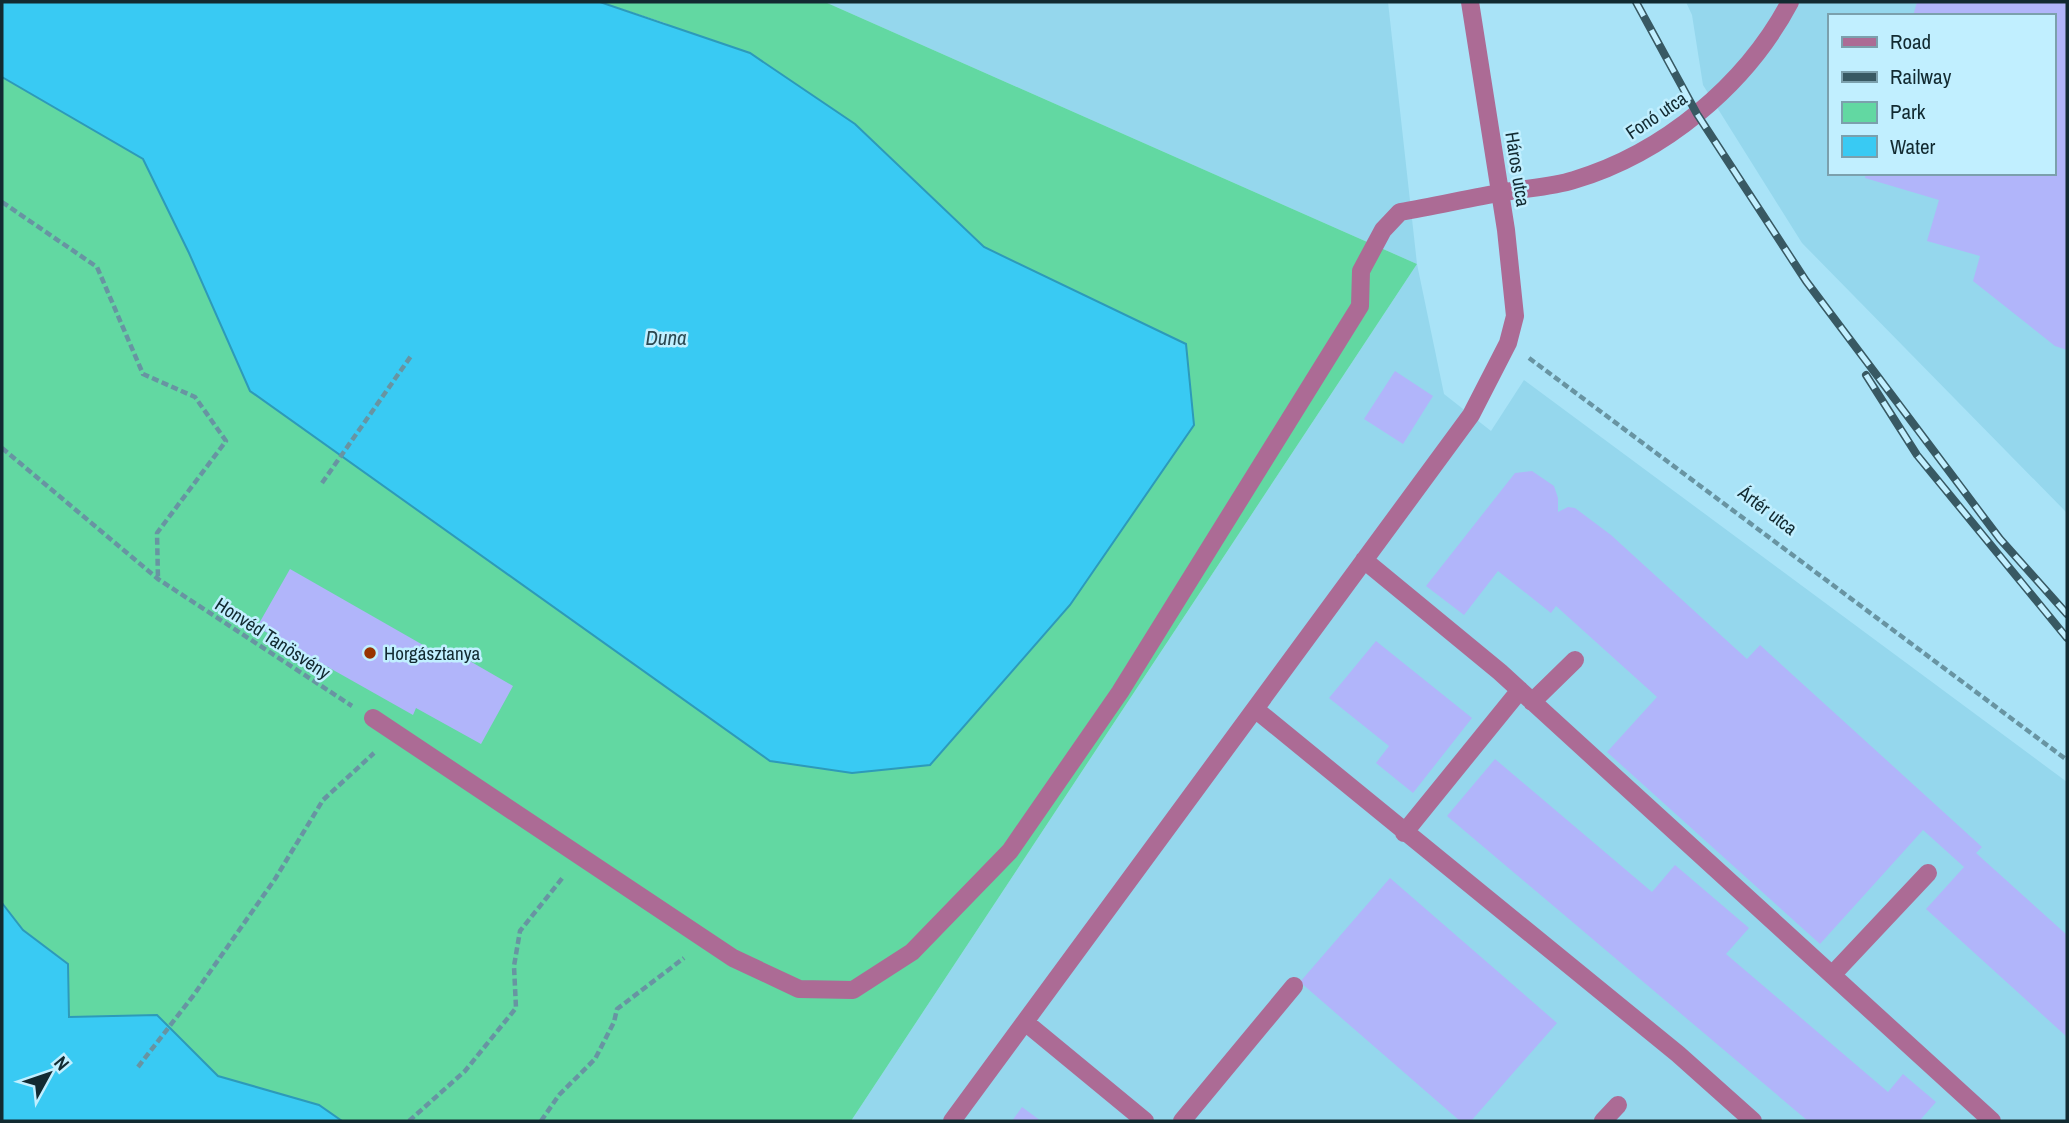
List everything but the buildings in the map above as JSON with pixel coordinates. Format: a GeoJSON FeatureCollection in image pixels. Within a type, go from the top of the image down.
{"type":"FeatureCollection","features":[{"type":"Feature","properties":{"kind":"street","name":"Háros utca"},"geometry":{"type":"LineString","coordinates":[[1470,2],[1500,193],[1515,316],[1508,342]]}},
{"type":"Feature","properties":{"kind":"street","name":"Fonó utca"},"geometry":{"type":"LineString","coordinates":[[373,718],[733,958],[799,989],[852,990],[912,952],[1010,851],[1119,692],[1360,306],[1361,271],[1383,230],[1401,212],[1572,181],[1636,156],[1697,114],[1721,93],[1751,61],[1781,20],[1790,2]]}},
{"type":"Feature","properties":{"kind":"street"},"geometry":{"type":"LineString","coordinates":[[952,1121],[1471,415],[1508,342]]}},
{"type":"Feature","properties":{"kind":"street"},"geometry":{"type":"LineString","coordinates":[[1364,561],[1526,696],[1992,1121]]}},
{"type":"Feature","properties":{"kind":"street"},"geometry":{"type":"LineString","coordinates":[[1404,833],[1526,696],[1575,660]]}},
{"type":"Feature","properties":{"kind":"street"},"geometry":{"type":"LineString","coordinates":[[1255,709],[1678,1054],[1753,1121]]}},
{"type":"Feature","properties":{"kind":"street"},"geometry":{"type":"LineString","coordinates":[[1832,975],[1928,873]]}},
{"type":"Feature","properties":{"kind":"street"},"geometry":{"type":"LineString","coordinates":[[1182,1121],[1294,986]]}},
{"type":"Feature","properties":{"kind":"street"},"geometry":{"type":"LineString","coordinates":[[1025,1022],[1145,1121]]}},
{"type":"Feature","properties":{"kind":"street"},"geometry":{"type":"LineString","coordinates":[[1603,1121],[1618,1105]]}},
{"type":"Feature","properties":{"kind":"path"},"geometry":{"type":"LineString","coordinates":[[2,202],[97,267],[143,374],[195,397],[226,442],[157,533],[158,579]]}},
{"type":"Feature","properties":{"kind":"path","name":"Ártér utca"},"geometry":{"type":"LineString","coordinates":[[1508,342],[2067,760]]}},
{"type":"Feature","properties":{"kind":"path"},"geometry":{"type":"LineString","coordinates":[[322,482],[411,356]]}},
{"type":"Feature","properties":{"kind":"path","name":"Honvéd Tanösvény"},"geometry":{"type":"LineString","coordinates":[[2,448],[158,579],[373,718]]}},
{"type":"Feature","properties":{"kind":"path"},"geometry":{"type":"LineString","coordinates":[[138,1067],[193,996],[275,879],[323,800],[395,733]]}},
{"type":"Feature","properties":{"kind":"path"},"geometry":{"type":"LineString","coordinates":[[410,1121],[465,1070],[516,1007],[514,966],[520,932],[580,856]]}},
{"type":"Feature","properties":{"kind":"path"},"geometry":{"type":"LineString","coordinates":[[541,1121],[559,1095],[594,1059],[614,1022],[617,1009],[708,941]]}},
{"type":"Feature","properties":{"kind":"shaded area"},"geometry":{"type":"Polygon","coordinates":[[[825,2],[1388,2],[1417,264],[825,2]]]}},
{"type":"Feature","properties":{"kind":"shaded area"},"geometry":{"type":"Polygon","coordinates":[[[1686,2],[2067,2],[2067,513],[1802,243],[1703,85],[1692,15],[1686,2]]]}},
{"type":"Feature","properties":{"kind":"shaded area"},"geometry":{"type":"Polygon","coordinates":[[[1417,264],[1444,394],[1491,431],[1524,380],[2067,782],[2067,1121],[851,1121],[1417,264]]]}},
{"type":"Feature","properties":{"kind":"green space"},"geometry":{"type":"Polygon","coordinates":[[[600,2],[825,2],[1417,264],[851,1121],[342,1121],[319,1105],[218,1076],[157,1015],[68,1017],[68,964],[23,930],[2,903],[2,77],[143,159],[189,253],[770,761],[852,773],[930,765],[1186,344],[984,247],[855,124],[665,23],[600,2]]]}},
{"type":"Feature","properties":{"kind":"water","name":"Duna"},"geometry":{"type":"Polygon","coordinates":[[[2,2],[600,2],[750,53],[855,124],[984,247],[1186,344],[1194,425],[1070,605],[930,765],[852,773],[770,761],[250,391],[189,253],[143,159],[2,77],[2,2]]]}},
{"type":"Feature","properties":{"kind":"water"},"geometry":{"type":"Polygon","coordinates":[[[2,903],[23,930],[68,964],[69,1017],[157,1015],[218,1076],[319,1105],[342,1121],[2,1121],[2,903]]]}},
{"type":"Feature","properties":{"kind":"railway"},"geometry":{"type":"LineString","coordinates":[[1636,2],[1697,114],[1806,281],[2000,539],[2067,614]]}},
{"type":"Feature","properties":{"kind":"railway"},"geometry":{"type":"LineString","coordinates":[[1866,375],[1917,455],[2067,638]]}},
{"type":"Feature","properties":{"kind":"place","name":"Horgásztanya"},"geometry":{"type":"Point","coordinates":[370,653]}}]}
